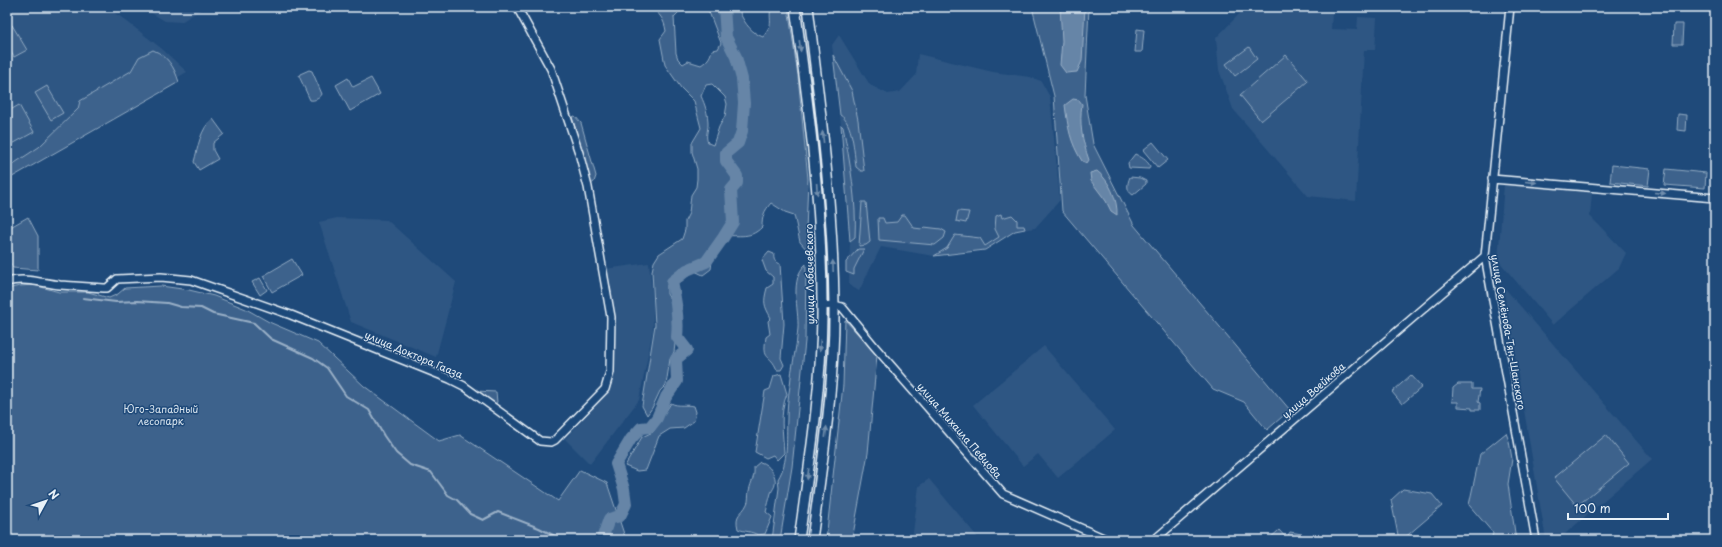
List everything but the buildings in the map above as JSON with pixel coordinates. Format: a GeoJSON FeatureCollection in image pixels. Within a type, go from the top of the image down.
{"type":"FeatureCollection","features":[{"type":"Feature","properties":{"kind":"main road","name":"улица Лобачевского"},"geometry":{"type":"LineString","coordinates":[[795,7],[816,176],[821,256],[822,306],[816,401],[799,540]]}},
{"type":"Feature","properties":{"kind":"main road"},"geometry":{"type":"LineString","coordinates":[[808,7],[831,212],[834,305],[829,401],[812,540]]}},
{"type":"Feature","properties":{"kind":"street","name":"улица Доктора Гааза"},"geometry":{"type":"LineString","coordinates":[[7,282],[17,279],[60,285],[107,288],[117,280],[161,277],[191,280],[297,317],[450,379],[464,386],[540,441],[551,442],[555,440],[605,389],[610,372],[611,318],[588,188],[579,153],[551,69],[517,7]]}},
{"type":"Feature","properties":{"kind":"street","name":"улица Семёнова-Тян-Шанского"},"geometry":{"type":"LineString","coordinates":[[1510,7],[1484,256],[1536,540]]}},
{"type":"Feature","properties":{"kind":"street"},"geometry":{"type":"LineString","coordinates":[[1492,179],[1715,198]]}},
{"type":"Feature","properties":{"kind":"street","name":"улица Воейкова"},"geometry":{"type":"LineString","coordinates":[[1154,540],[1484,256]]}},
{"type":"Feature","properties":{"kind":"street"},"geometry":{"type":"LineString","coordinates":[[822,306],[834,305]]}},
{"type":"Feature","properties":{"kind":"street","name":"улица Михаила Певцова"},"geometry":{"type":"LineString","coordinates":[[834,305],[842,307],[846,311],[875,347],[1003,494],[1108,540]]}},
{"type":"Feature","properties":{"kind":"shaded area"},"geometry":{"type":"Polygon","coordinates":[[[7,7],[104,7],[121,17],[161,48],[187,72],[7,174],[7,7]]]}},
{"type":"Feature","properties":{"kind":"shaded area"},"geometry":{"type":"Polygon","coordinates":[[[141,7],[205,7],[181,22],[165,21],[141,7]]]}},
{"type":"Feature","properties":{"kind":"shaded area"},"geometry":{"type":"Polygon","coordinates":[[[1060,7],[1085,7],[1082,61],[1077,72],[1066,73],[1060,65],[1062,41],[1060,7]]]}},
{"type":"Feature","properties":{"kind":"shaded area"},"geometry":{"type":"Polygon","coordinates":[[[1245,8],[1332,13],[1331,29],[1357,30],[1358,17],[1377,18],[1375,50],[1364,50],[1356,201],[1308,196],[1233,109],[1219,70],[1216,38],[1245,8]]]}},
{"type":"Feature","properties":{"kind":"shaded area"},"geometry":{"type":"Polygon","coordinates":[[[839,35],[870,85],[888,94],[900,92],[916,75],[918,54],[993,72],[1030,77],[1041,81],[1050,97],[1060,200],[1035,228],[1015,231],[985,250],[934,256],[881,247],[859,291],[849,285],[850,241],[841,125],[832,45],[839,35]]]}},
{"type":"Feature","properties":{"kind":"shaded area"},"geometry":{"type":"Polygon","coordinates":[[[1073,99],[1079,100],[1082,104],[1081,125],[1089,160],[1087,163],[1082,161],[1078,154],[1072,141],[1069,128],[1065,105],[1073,99]]]}},
{"type":"Feature","properties":{"kind":"shaded area"},"geometry":{"type":"Polygon","coordinates":[[[1097,171],[1112,191],[1116,203],[1117,215],[1111,211],[1106,201],[1091,181],[1090,173],[1097,171]]]}},
{"type":"Feature","properties":{"kind":"shaded area"},"geometry":{"type":"Polygon","coordinates":[[[1504,184],[1592,192],[1590,216],[1626,253],[1619,268],[1553,325],[1498,260],[1504,184]]]}},
{"type":"Feature","properties":{"kind":"shaded area"},"geometry":{"type":"Polygon","coordinates":[[[337,218],[387,220],[456,282],[436,357],[351,322],[319,222],[337,218]]]}},
{"type":"Feature","properties":{"kind":"shaded area"},"geometry":{"type":"Polygon","coordinates":[[[649,263],[653,300],[653,330],[639,400],[590,464],[565,439],[606,395],[613,372],[615,325],[605,269],[649,263]]]}},
{"type":"Feature","properties":{"kind":"shaded area"},"geometry":{"type":"Polygon","coordinates":[[[1503,286],[1652,459],[1558,540],[1546,540],[1503,286]]]}},
{"type":"Feature","properties":{"kind":"shaded area"},"geometry":{"type":"Polygon","coordinates":[[[1044,346],[1115,430],[1058,478],[1038,454],[1023,466],[973,405],[1044,346]]]}},
{"type":"Feature","properties":{"kind":"shaded area"},"geometry":{"type":"Polygon","coordinates":[[[929,479],[980,540],[912,540],[919,486],[929,479]]]}},
{"type":"Feature","properties":{"kind":"green space"},"geometry":{"type":"Polygon","coordinates":[[[650,7],[742,7],[740,13],[744,21],[752,31],[763,37],[770,25],[771,7],[788,7],[798,76],[808,179],[806,231],[813,239],[812,247],[807,250],[800,242],[794,215],[785,212],[771,203],[764,214],[762,227],[757,231],[752,234],[742,236],[720,237],[709,251],[712,261],[711,269],[703,275],[684,266],[667,285],[667,294],[671,301],[675,344],[674,352],[670,359],[666,385],[660,391],[647,415],[642,406],[655,325],[652,271],[654,262],[659,254],[682,239],[685,230],[685,221],[689,213],[691,195],[696,187],[697,179],[697,169],[692,152],[692,143],[701,128],[694,101],[681,88],[665,65],[660,39],[666,31],[665,27],[661,17],[650,7]],[[704,8],[679,12],[674,17],[676,53],[678,59],[683,64],[688,61],[701,65],[708,59],[712,50],[718,49],[721,43],[709,12],[704,8]],[[712,84],[706,85],[701,96],[707,116],[707,140],[708,143],[713,145],[719,127],[725,116],[727,104],[725,97],[712,84]]]}},
{"type":"Feature","properties":{"kind":"green space"},"geometry":{"type":"Polygon","coordinates":[[[1032,7],[1089,7],[1085,95],[1093,144],[1134,225],[1290,410],[1267,430],[1244,402],[1213,389],[1062,211],[1054,96],[1032,7]]]}},
{"type":"Feature","properties":{"kind":"green space"},"geometry":{"type":"Polygon","coordinates":[[[1674,24],[1683,24],[1682,44],[1673,44],[1674,24]]]}},
{"type":"Feature","properties":{"kind":"green space"},"geometry":{"type":"Polygon","coordinates":[[[12,25],[27,50],[14,57],[7,46],[7,28],[12,25]]]}},
{"type":"Feature","properties":{"kind":"green space"},"geometry":{"type":"Polygon","coordinates":[[[1137,29],[1144,30],[1142,52],[1135,52],[1137,29]]]}},
{"type":"Feature","properties":{"kind":"green space"},"geometry":{"type":"Polygon","coordinates":[[[1249,47],[1257,59],[1235,76],[1226,64],[1249,47]]]}},
{"type":"Feature","properties":{"kind":"green space"},"geometry":{"type":"Polygon","coordinates":[[[153,50],[163,55],[170,63],[179,82],[7,180],[7,168],[39,147],[78,109],[80,101],[131,71],[139,57],[153,50]]]}},
{"type":"Feature","properties":{"kind":"green space"},"geometry":{"type":"Polygon","coordinates":[[[833,55],[852,91],[858,120],[864,171],[861,171],[856,167],[848,124],[840,115],[833,55]]]}},
{"type":"Feature","properties":{"kind":"green space"},"geometry":{"type":"Polygon","coordinates":[[[1286,55],[1308,81],[1261,121],[1240,95],[1286,55]]]}},
{"type":"Feature","properties":{"kind":"green space"},"geometry":{"type":"Polygon","coordinates":[[[309,70],[312,71],[322,94],[319,98],[314,100],[310,100],[299,76],[300,74],[309,70]]]}},
{"type":"Feature","properties":{"kind":"green space"},"geometry":{"type":"Polygon","coordinates":[[[348,78],[353,87],[371,78],[380,94],[350,111],[336,85],[348,78]]]}},
{"type":"Feature","properties":{"kind":"green space"},"geometry":{"type":"Polygon","coordinates":[[[47,86],[63,113],[51,120],[35,93],[47,86]]]}},
{"type":"Feature","properties":{"kind":"green space"},"geometry":{"type":"Polygon","coordinates":[[[19,105],[34,132],[7,147],[7,112],[19,105]]]}},
{"type":"Feature","properties":{"kind":"green space"},"geometry":{"type":"Polygon","coordinates":[[[1678,114],[1687,115],[1686,131],[1677,130],[1678,114]]]}},
{"type":"Feature","properties":{"kind":"green space"},"geometry":{"type":"Polygon","coordinates":[[[575,116],[581,123],[596,176],[594,182],[591,184],[572,117],[575,116]]]}},
{"type":"Feature","properties":{"kind":"green space"},"geometry":{"type":"Polygon","coordinates":[[[213,119],[224,134],[213,143],[213,150],[218,159],[199,170],[194,162],[198,145],[202,133],[213,119]]]}},
{"type":"Feature","properties":{"kind":"green space"},"geometry":{"type":"Polygon","coordinates":[[[841,125],[843,127],[848,153],[854,196],[855,237],[850,241],[841,125]]]}},
{"type":"Feature","properties":{"kind":"green space"},"geometry":{"type":"Polygon","coordinates":[[[1153,142],[1168,160],[1158,168],[1143,150],[1153,142]]]}},
{"type":"Feature","properties":{"kind":"green space"},"geometry":{"type":"Polygon","coordinates":[[[1135,154],[1147,162],[1150,166],[1149,169],[1129,168],[1128,163],[1135,154]]]}},
{"type":"Feature","properties":{"kind":"green space"},"geometry":{"type":"Polygon","coordinates":[[[1612,165],[1650,169],[1648,186],[1610,182],[1612,165]]]}},
{"type":"Feature","properties":{"kind":"green space"},"geometry":{"type":"Polygon","coordinates":[[[1666,169],[1706,173],[1705,188],[1664,185],[1666,169]]]}},
{"type":"Feature","properties":{"kind":"green space"},"geometry":{"type":"Polygon","coordinates":[[[1130,177],[1140,178],[1146,181],[1146,184],[1133,195],[1129,191],[1128,187],[1130,177]]]}},
{"type":"Feature","properties":{"kind":"green space"},"geometry":{"type":"Polygon","coordinates":[[[862,202],[866,202],[870,242],[866,245],[859,246],[862,202]]]}},
{"type":"Feature","properties":{"kind":"green space"},"geometry":{"type":"Polygon","coordinates":[[[958,211],[969,212],[966,223],[956,221],[958,211]]]}},
{"type":"Feature","properties":{"kind":"green space"},"geometry":{"type":"Polygon","coordinates":[[[1001,214],[1002,218],[1012,215],[1017,220],[1017,226],[1024,226],[1025,229],[1015,231],[985,250],[934,256],[947,248],[955,235],[980,238],[985,246],[999,237],[995,229],[996,216],[1001,214]]]}},
{"type":"Feature","properties":{"kind":"green space"},"geometry":{"type":"Polygon","coordinates":[[[902,215],[905,215],[914,228],[922,229],[924,227],[941,229],[946,232],[944,238],[935,245],[879,240],[878,218],[883,218],[885,223],[897,222],[902,215]]]}},
{"type":"Feature","properties":{"kind":"green space"},"geometry":{"type":"Polygon","coordinates":[[[28,217],[38,236],[38,270],[13,268],[7,257],[7,229],[28,217]]]}},
{"type":"Feature","properties":{"kind":"green space"},"geometry":{"type":"Polygon","coordinates":[[[858,249],[864,249],[854,269],[854,275],[846,272],[846,262],[858,249]]]}},
{"type":"Feature","properties":{"kind":"green space"},"geometry":{"type":"Polygon","coordinates":[[[769,252],[774,254],[775,260],[780,264],[784,324],[781,358],[784,365],[781,370],[777,370],[765,351],[766,337],[770,334],[768,321],[771,318],[766,307],[765,297],[767,288],[773,284],[773,277],[766,271],[762,260],[769,252]]]}},
{"type":"Feature","properties":{"kind":"green space"},"geometry":{"type":"Polygon","coordinates":[[[292,259],[302,275],[272,292],[263,276],[292,259]]]}},
{"type":"Feature","properties":{"kind":"green space"},"geometry":{"type":"Polygon","coordinates":[[[806,264],[805,341],[792,467],[780,540],[772,540],[779,488],[778,479],[784,465],[787,442],[788,402],[798,328],[796,286],[801,270],[806,264]]]}},
{"type":"Feature","properties":{"kind":"green space"},"geometry":{"type":"Polygon","coordinates":[[[260,278],[267,290],[260,295],[252,282],[260,278]]]}},
{"type":"Feature","properties":{"kind":"green space","name":"Юго-Западный лесопарк"},"geometry":{"type":"Polygon","coordinates":[[[34,285],[59,292],[88,292],[109,298],[118,294],[125,288],[161,286],[189,290],[214,296],[246,309],[269,322],[318,343],[364,386],[439,441],[460,435],[558,501],[580,470],[607,483],[626,540],[7,540],[7,289],[34,285]]]}},
{"type":"Feature","properties":{"kind":"green space"},"geometry":{"type":"Polygon","coordinates":[[[845,320],[877,355],[868,453],[852,540],[826,540],[843,385],[845,320]]]}},
{"type":"Feature","properties":{"kind":"green space"},"geometry":{"type":"Polygon","coordinates":[[[781,374],[787,394],[782,416],[784,453],[777,460],[773,455],[766,458],[755,452],[765,391],[770,389],[774,376],[781,374]]]}},
{"type":"Feature","properties":{"kind":"green space"},"geometry":{"type":"Polygon","coordinates":[[[1411,375],[1422,387],[1402,404],[1392,392],[1411,375]]]}},
{"type":"Feature","properties":{"kind":"green space"},"geometry":{"type":"Polygon","coordinates":[[[1458,384],[1472,384],[1472,389],[1480,389],[1478,402],[1480,403],[1480,410],[1458,407],[1458,402],[1452,402],[1453,388],[1458,384]]]}},
{"type":"Feature","properties":{"kind":"green space"},"geometry":{"type":"Polygon","coordinates":[[[476,391],[496,392],[497,402],[495,405],[476,391]]]}},
{"type":"Feature","properties":{"kind":"green space"},"geometry":{"type":"Polygon","coordinates":[[[671,403],[676,405],[694,406],[696,412],[694,421],[684,428],[670,429],[659,436],[646,470],[637,471],[625,466],[642,437],[653,432],[671,403]]]}},
{"type":"Feature","properties":{"kind":"green space"},"geometry":{"type":"Polygon","coordinates":[[[1506,433],[1512,459],[1508,484],[1516,540],[1491,540],[1493,533],[1469,505],[1480,454],[1506,433]]]}},
{"type":"Feature","properties":{"kind":"green space"},"geometry":{"type":"Polygon","coordinates":[[[1606,435],[1629,463],[1577,506],[1554,478],[1606,435]]]}},
{"type":"Feature","properties":{"kind":"green space"},"geometry":{"type":"Polygon","coordinates":[[[760,462],[766,465],[774,474],[775,485],[771,493],[766,512],[772,517],[765,534],[758,535],[738,529],[737,520],[748,503],[754,467],[760,462]]]}},
{"type":"Feature","properties":{"kind":"green space"},"geometry":{"type":"Polygon","coordinates":[[[1403,489],[1432,494],[1442,506],[1402,540],[1399,540],[1391,500],[1403,489]]]}},
{"type":"Feature","properties":{"kind":"green space"},"geometry":{"type":"Polygon","coordinates":[[[1279,530],[1288,540],[1268,540],[1279,530]]]}},
{"type":"Feature","properties":{"kind":"green space"},"geometry":{"type":"Polygon","coordinates":[[[1290,532],[1302,534],[1307,540],[1289,540],[1287,537],[1290,532]]]}},
{"type":"Feature","properties":{"kind":"waterway"},"geometry":{"type":"LineString","coordinates":[[602,539],[609,519],[620,516],[626,504],[624,489],[616,464],[631,439],[641,428],[650,427],[657,418],[666,397],[677,381],[676,359],[687,350],[677,337],[677,309],[672,282],[687,270],[706,262],[733,222],[731,190],[737,183],[737,176],[726,161],[726,153],[738,143],[742,131],[744,103],[742,79],[736,57],[726,37],[724,7]]}},
{"type":"Feature","properties":{"kind":"waterway"},"geometry":{"type":"LineString","coordinates":[[83,298],[116,302],[137,301],[167,303],[181,307],[201,308],[213,314],[254,323],[271,339],[313,358],[327,368],[346,396],[369,410],[396,453],[410,465],[431,472],[448,495],[457,500],[470,514],[483,520],[498,512],[539,528],[563,540]]}},
{"type":"Feature","properties":{"kind":"waterway"},"geometry":{"type":"LineString","coordinates":[[564,540],[602,540]]}}]}
